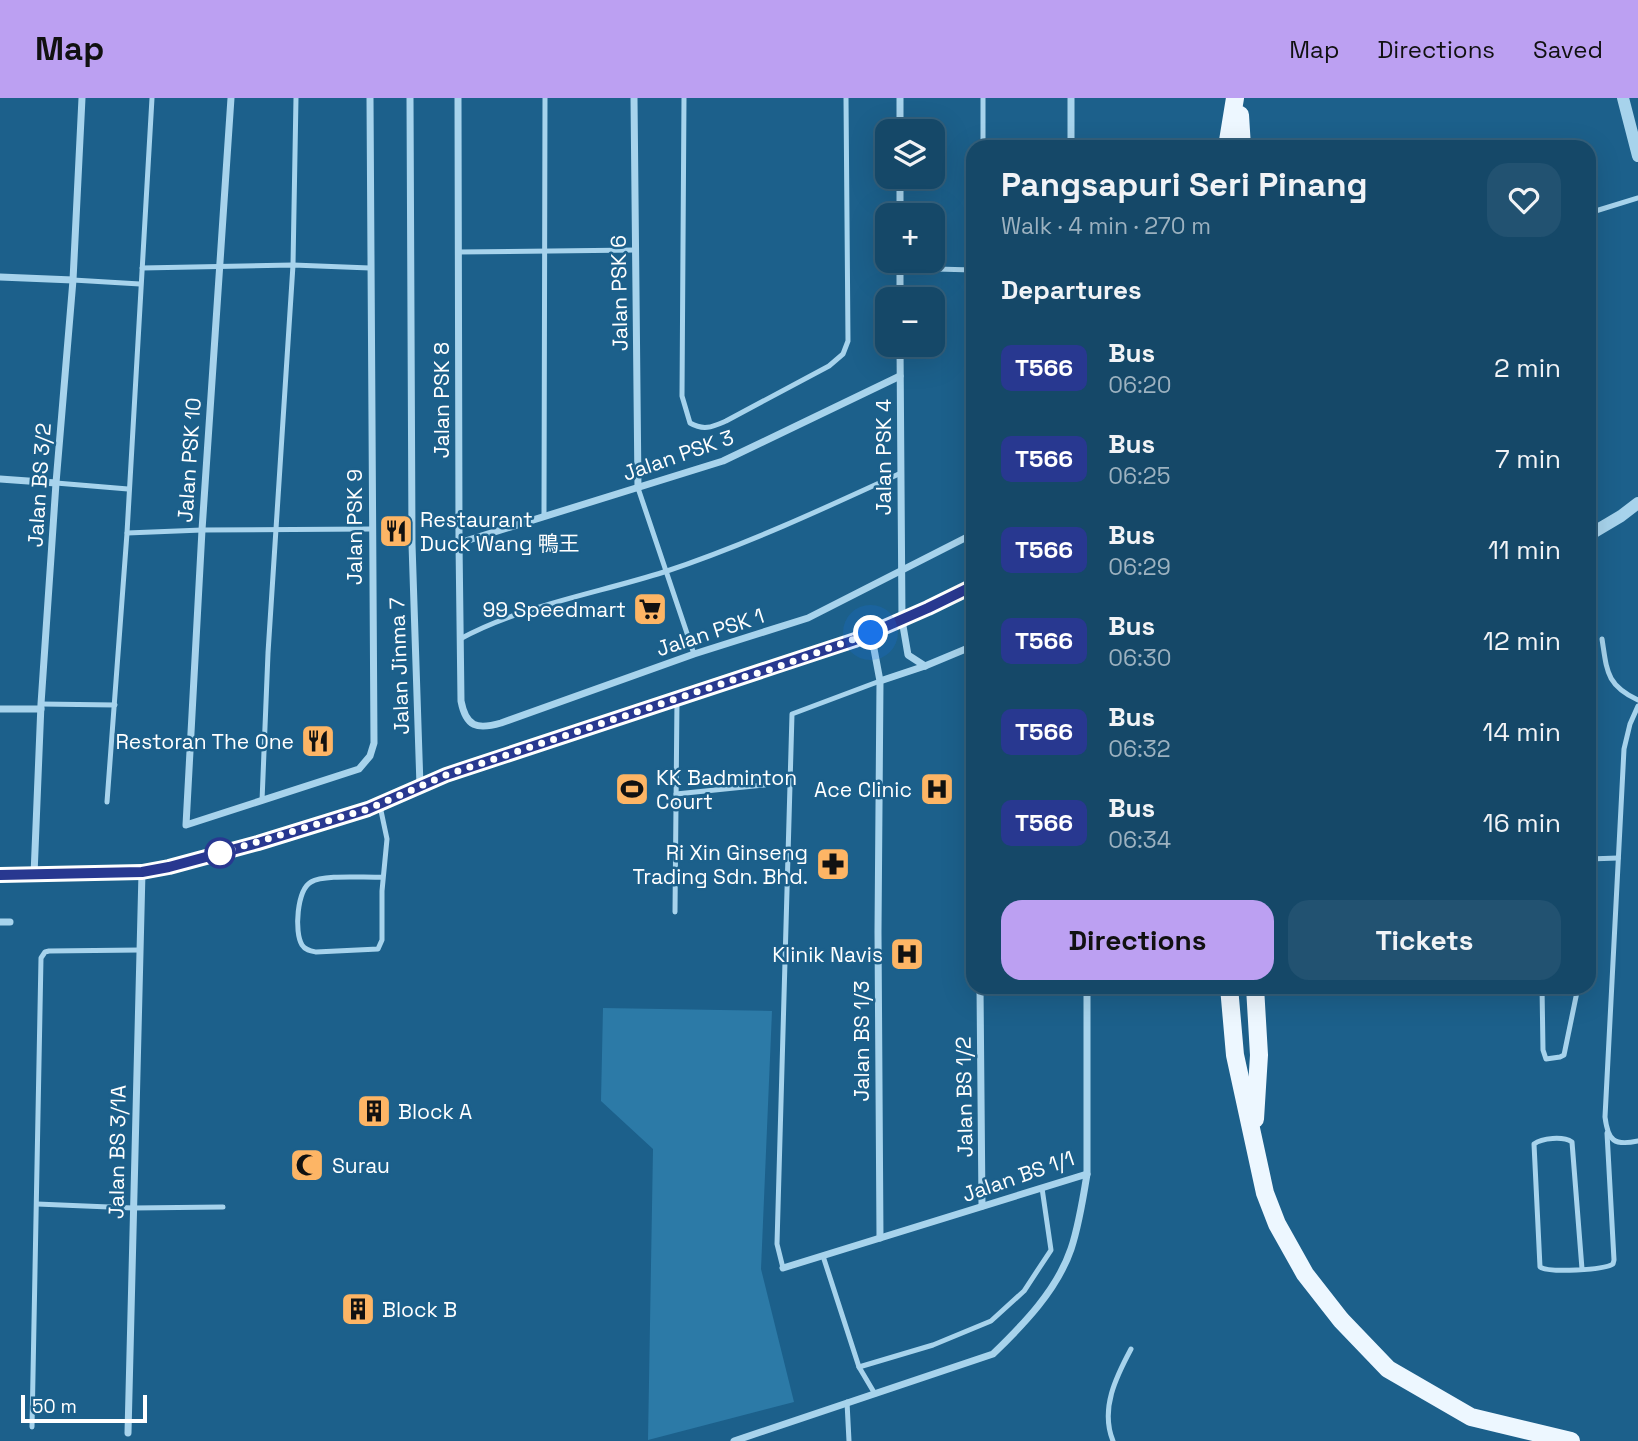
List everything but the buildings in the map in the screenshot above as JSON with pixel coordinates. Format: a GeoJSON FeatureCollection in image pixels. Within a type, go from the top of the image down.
{"type":"FeatureCollection","features":[{"type":"Feature","properties":{"kind":"main road"},"geometry":{"type":"LineString","coordinates":[[1228,140],[1237,98]]}},
{"type":"Feature","properties":{"kind":"main road"},"geometry":{"type":"LineString","coordinates":[[1237,98],[1241,140]]}},
{"type":"Feature","properties":{"kind":"main road"},"geometry":{"type":"LineString","coordinates":[[1230,994],[1235,1055],[1265,1193],[1277,1224],[1305,1274],[1341,1320],[1388,1368],[1471,1417],[1571,1441]]}},
{"type":"Feature","properties":{"kind":"main road"},"geometry":{"type":"LineString","coordinates":[[1254,1140],[1259,1055],[1255,994]]}},
{"type":"Feature","properties":{"kind":"street","name":"Jalan BS 3/2"},"geometry":{"type":"LineString","coordinates":[[34,875],[41,707],[73,280],[82,98]]}},
{"type":"Feature","properties":{"kind":"street","name":"Jalan PSK 10"},"geometry":{"type":"LineString","coordinates":[[186,825],[201,530],[231,98]]}},
{"type":"Feature","properties":{"kind":"street","name":"Jalan PSK 9"},"geometry":{"type":"LineString","coordinates":[[186,825],[359,769],[370,756],[374,743],[370,98]]}},
{"type":"Feature","properties":{"kind":"street","name":"Jalan Jinma 7"},"geometry":{"type":"LineString","coordinates":[[410,98],[412,544],[420,786]]}},
{"type":"Feature","properties":{"kind":"street","name":"Jalan PSK 8"},"geometry":{"type":"LineString","coordinates":[[458,98],[461,701]]}},
{"type":"Feature","properties":{"kind":"street","name":"Jalan PSK 6"},"geometry":{"type":"LineString","coordinates":[[634,98],[638,488]]}},
{"type":"Feature","properties":{"kind":"street"},"geometry":{"type":"LineString","coordinates":[[900,98],[900,119]]}},
{"type":"Feature","properties":{"kind":"street"},"geometry":{"type":"LineString","coordinates":[[1070,98],[1071,140]]}},
{"type":"Feature","properties":{"kind":"street"},"geometry":{"type":"LineString","coordinates":[[1623,98],[1638,156]]}},
{"type":"Feature","properties":{"kind":"street"},"geometry":{"type":"LineString","coordinates":[[0,277],[73,280]]}},
{"type":"Feature","properties":{"kind":"street","name":"Jalan PSK 4"},"geometry":{"type":"LineString","coordinates":[[900,357],[902,620],[908,654],[925,666]]}},
{"type":"Feature","properties":{"kind":"street","name":"Jalan PSK 3"},"geometry":{"type":"LineString","coordinates":[[459,543],[723,461],[900,376]]}},
{"type":"Feature","properties":{"kind":"street"},"geometry":{"type":"LineString","coordinates":[[0,479],[56,483]]}},
{"type":"Feature","properties":{"kind":"street"},"geometry":{"type":"LineString","coordinates":[[1596,531],[1638,503]]}},
{"type":"Feature","properties":{"kind":"street","name":"Jalan PSK 1"},"geometry":{"type":"LineString","coordinates":[[461,701],[466,719],[472,724],[478,727],[493,726],[694,654],[808,618],[966,537]]}},
{"type":"Feature","properties":{"kind":"street"},"geometry":{"type":"LineString","coordinates":[[0,875],[142,872],[258,843],[379,803],[458,771],[769,670],[871,633],[966,589]]}},
{"type":"Feature","properties":{"kind":"street","name":"Jalan BS 1/3"},"geometry":{"type":"LineString","coordinates":[[871,633],[880,681],[880,1238]]}},
{"type":"Feature","properties":{"kind":"street"},"geometry":{"type":"LineString","coordinates":[[880,681],[966,649]]}},
{"type":"Feature","properties":{"kind":"street"},"geometry":{"type":"LineString","coordinates":[[0,709],[41,707]]}},
{"type":"Feature","properties":{"kind":"street","name":"Jalan BS 3/1A"},"geometry":{"type":"LineString","coordinates":[[128,1433],[142,872]]}},
{"type":"Feature","properties":{"kind":"street"},"geometry":{"type":"LineString","coordinates":[[0,922],[10,922]]}},
{"type":"Feature","properties":{"kind":"street","name":"Jalan BS 1/2"},"geometry":{"type":"LineString","coordinates":[[980,994],[982,1206]]}},
{"type":"Feature","properties":{"kind":"street","name":"Jalan BS 1/1"},"geometry":{"type":"LineString","coordinates":[[783,1268],[1087,1174],[1087,994]]}},
{"type":"Feature","properties":{"kind":"street"},"geometry":{"type":"LineString","coordinates":[[734,1441],[993,1354],[1018,1330],[1048,1293],[1070,1251],[1083,1205],[1087,1174]]}},
{"type":"Feature","properties":{"kind":"lane"},"geometry":{"type":"LineString","coordinates":[[107,802],[127,533],[152,98]]}},
{"type":"Feature","properties":{"kind":"lane"},"geometry":{"type":"LineString","coordinates":[[262,801],[275,529],[293,265],[296,98]]}},
{"type":"Feature","properties":{"kind":"lane"},"geometry":{"type":"LineString","coordinates":[[544,516],[545,98]]}},
{"type":"Feature","properties":{"kind":"lane"},"geometry":{"type":"LineString","coordinates":[[684,98],[682,396],[690,423],[699,428],[726,421],[829,366],[843,354],[848,341],[846,98]]}},
{"type":"Feature","properties":{"kind":"lane"},"geometry":{"type":"LineString","coordinates":[[983,140],[984,98]]}},
{"type":"Feature","properties":{"kind":"lane"},"geometry":{"type":"LineString","coordinates":[[1596,211],[1638,198]]}},
{"type":"Feature","properties":{"kind":"lane"},"geometry":{"type":"LineString","coordinates":[[458,252],[636,250]]}},
{"type":"Feature","properties":{"kind":"lane"},"geometry":{"type":"LineString","coordinates":[[142,268],[293,265],[370,268]]}},
{"type":"Feature","properties":{"kind":"lane"},"geometry":{"type":"LineString","coordinates":[[945,268],[966,270]]}},
{"type":"Feature","properties":{"kind":"lane"},"geometry":{"type":"LineString","coordinates":[[73,280],[140,284]]}},
{"type":"Feature","properties":{"kind":"lane"},"geometry":{"type":"LineString","coordinates":[[460,639],[511,617],[664,572],[783,528],[901,473]]}},
{"type":"Feature","properties":{"kind":"lane"},"geometry":{"type":"LineString","coordinates":[[56,483],[128,489]]}},
{"type":"Feature","properties":{"kind":"lane"},"geometry":{"type":"LineString","coordinates":[[638,488],[664,572],[694,654]]}},
{"type":"Feature","properties":{"kind":"lane"},"geometry":{"type":"LineString","coordinates":[[127,533],[371,529]]}},
{"type":"Feature","properties":{"kind":"lane"},"geometry":{"type":"LineString","coordinates":[[1602,639],[1608,677],[1617,688],[1638,700]]}},
{"type":"Feature","properties":{"kind":"lane"},"geometry":{"type":"LineString","coordinates":[[783,1268],[777,1244],[792,715],[880,681]]}},
{"type":"Feature","properties":{"kind":"lane"},"geometry":{"type":"LineString","coordinates":[[676,912],[677,699]]}},
{"type":"Feature","properties":{"kind":"lane"},"geometry":{"type":"LineString","coordinates":[[41,707],[116,705]]}},
{"type":"Feature","properties":{"kind":"lane"},"geometry":{"type":"LineString","coordinates":[[1582,1269],[1572,1142],[1565,1139],[1536,1141],[1533,1148],[1540,1267],[1546,1270],[1582,1269],[1607,1268],[1613,1264],[1606,1095],[1624,749],[1638,706]]}},
{"type":"Feature","properties":{"kind":"lane"},"geometry":{"type":"LineString","coordinates":[[676,794],[765,785]]}},
{"type":"Feature","properties":{"kind":"lane"},"geometry":{"type":"LineString","coordinates":[[379,803],[387,839],[383,877],[382,940],[378,949],[316,952],[308,951],[302,945],[299,934],[300,900],[308,884],[327,878],[383,877]]}},
{"type":"Feature","properties":{"kind":"lane"},"geometry":{"type":"LineString","coordinates":[[1596,859],[1618,858]]}},
{"type":"Feature","properties":{"kind":"lane"},"geometry":{"type":"LineString","coordinates":[[32,1427],[43,954],[49,951],[140,950]]}},
{"type":"Feature","properties":{"kind":"lane"},"geometry":{"type":"LineString","coordinates":[[1542,994],[1543,1050],[1546,1059],[1564,1055],[1577,994]]}},
{"type":"Feature","properties":{"kind":"lane"},"geometry":{"type":"LineString","coordinates":[[1607,1133],[1613,1140],[1624,1144],[1638,1142]]}},
{"type":"Feature","properties":{"kind":"lane"},"geometry":{"type":"LineString","coordinates":[[859,1367],[933,1345],[991,1321],[1024,1292],[1051,1250],[1042,1188]]}},
{"type":"Feature","properties":{"kind":"lane"},"geometry":{"type":"LineString","coordinates":[[37,1204],[133,1208],[223,1207]]}},
{"type":"Feature","properties":{"kind":"lane"},"geometry":{"type":"LineString","coordinates":[[822,1256],[859,1367],[875,1394]]}},
{"type":"Feature","properties":{"kind":"lane"},"geometry":{"type":"LineString","coordinates":[[1113,1441],[1109,1421],[1110,1394],[1131,1349]]}},
{"type":"Feature","properties":{"kind":"lane"},"geometry":{"type":"LineString","coordinates":[[847,1402],[849,1441]]}},
{"type":"Feature","properties":{"kind":"shaded area"},"geometry":{"type":"Polygon","coordinates":[[[603,1008],[772,1011],[761,1269],[794,1402],[648,1440],[653,1149],[601,1101],[603,1008]]]}},
{"type":"Feature","properties":{"kind":"bus line","name":"T566"},"geometry":{"type":"LineString","coordinates":[[0,875],[142,872],[258,843],[368,809],[446,775],[855,640],[966,589]]}},
{"type":"Feature","properties":{"kind":"place","name":"Restaurant Duck Wang 鴨王"},"geometry":{"type":"Point","coordinates":[396,531]}},
{"type":"Feature","properties":{"kind":"place","name":"99 Speedmart"},"geometry":{"type":"Point","coordinates":[650,609]}},
{"type":"Feature","properties":{"kind":"place","name":"Restoran The One"},"geometry":{"type":"Point","coordinates":[318,741]}},
{"type":"Feature","properties":{"kind":"place","name":"KK Badminton Court"},"geometry":{"type":"Point","coordinates":[632,789]}},
{"type":"Feature","properties":{"kind":"place","name":"Ace Clinic"},"geometry":{"type":"Point","coordinates":[937,789]}},
{"type":"Feature","properties":{"kind":"place","name":"Ri Xin Ginseng Trading Sdn. Bhd."},"geometry":{"type":"Point","coordinates":[833,864]}},
{"type":"Feature","properties":{"kind":"place","name":"Klinik Navis"},"geometry":{"type":"Point","coordinates":[907,954]}},
{"type":"Feature","properties":{"kind":"place","name":"Block A"},"geometry":{"type":"Point","coordinates":[374,1111]}},
{"type":"Feature","properties":{"kind":"place","name":"Surau"},"geometry":{"type":"Point","coordinates":[307,1165]}},
{"type":"Feature","properties":{"kind":"place","name":"Block B"},"geometry":{"type":"Point","coordinates":[358,1309]}},
{"type":"Feature","properties":{"kind":"route"},"geometry":{"type":"LineString","coordinates":[[220,853],[368,809],[446,775],[769,670],[871,633]]}}]}
